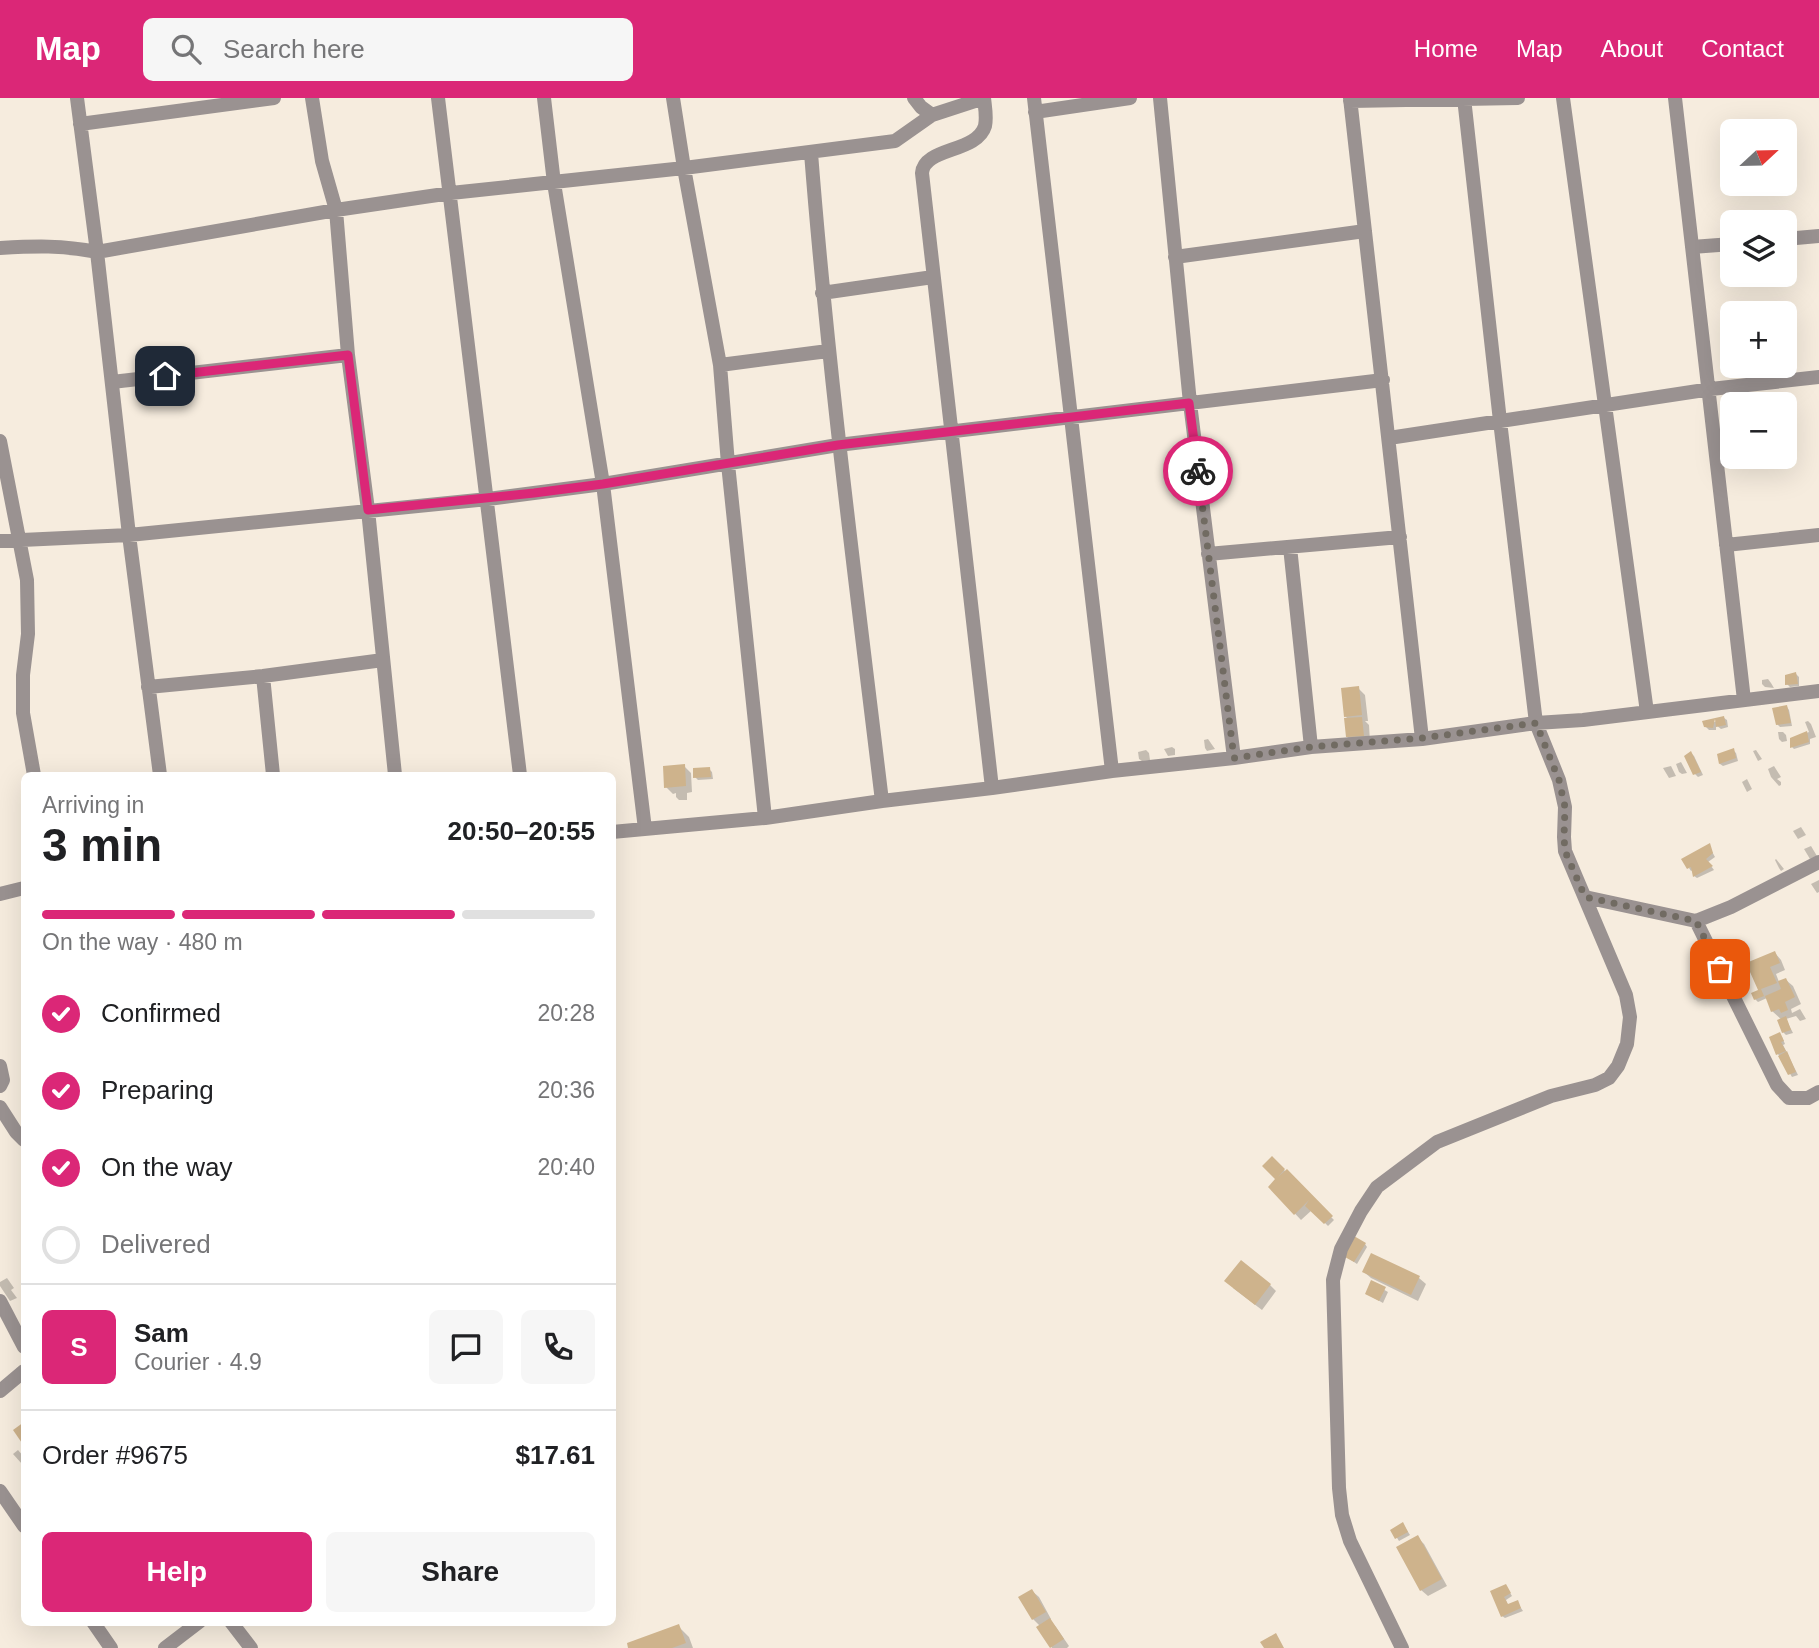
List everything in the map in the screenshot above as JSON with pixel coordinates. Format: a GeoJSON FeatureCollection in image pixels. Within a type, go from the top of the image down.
{"type":"FeatureCollection","features":[{"type":"Feature","properties":{"kind":"street"},"geometry":{"type":"LineString","coordinates":[[77,98],[160,772]]}},
{"type":"Feature","properties":{"kind":"street"},"geometry":{"type":"LineString","coordinates":[[80,124],[274,98]]}},
{"type":"Feature","properties":{"kind":"street"},"geometry":{"type":"LineString","coordinates":[[312,98],[321,161],[336,210],[348,355],[368,510],[395,772]]}},
{"type":"Feature","properties":{"kind":"street"},"geometry":{"type":"LineString","coordinates":[[438,98],[520,772]]}},
{"type":"Feature","properties":{"kind":"street"},"geometry":{"type":"LineString","coordinates":[[544,98],[554,183],[603,484],[645,829]]}},
{"type":"Feature","properties":{"kind":"street"},"geometry":{"type":"LineString","coordinates":[[673,98],[720,365],[765,818]]}},
{"type":"Feature","properties":{"kind":"street"},"geometry":{"type":"LineString","coordinates":[[914,98],[932,115]]}},
{"type":"Feature","properties":{"kind":"street"},"geometry":{"type":"LineString","coordinates":[[0,248],[43,245],[97,252],[336,210],[451,193],[684,168],[895,141],[932,115],[984,98],[984,129],[975,139],[929,160],[923,166],[933,277],[992,788]]}},
{"type":"Feature","properties":{"kind":"street"},"geometry":{"type":"LineString","coordinates":[[1112,771],[1035,105],[1130,98]]}},
{"type":"Feature","properties":{"kind":"street"},"geometry":{"type":"LineString","coordinates":[[1160,98],[1189,403],[1234,758]]}},
{"type":"Feature","properties":{"kind":"street"},"geometry":{"type":"LineString","coordinates":[[1402,1648],[1350,1541],[1342,1515],[1333,1280],[1341,1249],[1377,1187],[1437,1142],[1551,1096],[1595,1085],[1609,1078],[1618,1066],[1627,1044],[1630,1017],[1626,995],[1565,851],[1565,807],[1559,780],[1536,723],[1464,98]]}},
{"type":"Feature","properties":{"kind":"street"},"geometry":{"type":"LineString","coordinates":[[1422,738],[1350,99],[1518,98]]}},
{"type":"Feature","properties":{"kind":"street"},"geometry":{"type":"LineString","coordinates":[[1563,98],[1647,712]]}},
{"type":"Feature","properties":{"kind":"street"},"geometry":{"type":"LineString","coordinates":[[1675,98],[1744,700]]}},
{"type":"Feature","properties":{"kind":"street"},"geometry":{"type":"LineString","coordinates":[[811,153],[838,445],[882,801]]}},
{"type":"Feature","properties":{"kind":"street"},"geometry":{"type":"LineString","coordinates":[[1175,257],[1365,231]]}},
{"type":"Feature","properties":{"kind":"street"},"geometry":{"type":"LineString","coordinates":[[1797,238],[1819,236]]}},
{"type":"Feature","properties":{"kind":"street"},"geometry":{"type":"LineString","coordinates":[[1692,247],[1720,245]]}},
{"type":"Feature","properties":{"kind":"street"},"geometry":{"type":"LineString","coordinates":[[822,293],[933,277]]}},
{"type":"Feature","properties":{"kind":"street"},"geometry":{"type":"LineString","coordinates":[[720,365],[828,351]]}},
{"type":"Feature","properties":{"kind":"street"},"geometry":{"type":"LineString","coordinates":[[113,382],[348,355]]}},
{"type":"Feature","properties":{"kind":"street"},"geometry":{"type":"LineString","coordinates":[[1389,438],[1709,390],[1819,377]]}},
{"type":"Feature","properties":{"kind":"street"},"geometry":{"type":"LineString","coordinates":[[0,541],[129,535],[488,499],[603,484],[838,445],[1382,380]]}},
{"type":"Feature","properties":{"kind":"street"},"geometry":{"type":"LineString","coordinates":[[0,441],[27,580],[28,634],[23,675],[23,713],[33,772]]}},
{"type":"Feature","properties":{"kind":"street"},"geometry":{"type":"LineString","coordinates":[[1726,545],[1819,535]]}},
{"type":"Feature","properties":{"kind":"street"},"geometry":{"type":"LineString","coordinates":[[1208,554],[1400,537]]}},
{"type":"Feature","properties":{"kind":"street"},"geometry":{"type":"LineString","coordinates":[[1290,547],[1311,747]]}},
{"type":"Feature","properties":{"kind":"street"},"geometry":{"type":"LineString","coordinates":[[148,687],[263,676],[383,660]]}},
{"type":"Feature","properties":{"kind":"street"},"geometry":{"type":"LineString","coordinates":[[263,676],[273,772]]}},
{"type":"Feature","properties":{"kind":"street"},"geometry":{"type":"LineString","coordinates":[[616,832],[765,818],[1311,747],[1422,738],[1819,691]]}},
{"type":"Feature","properties":{"kind":"street"},"geometry":{"type":"LineString","coordinates":[[1585,897],[1696,921],[1731,907],[1819,862]]}},
{"type":"Feature","properties":{"kind":"street"},"geometry":{"type":"LineString","coordinates":[[0,894],[21,889]]}},
{"type":"Feature","properties":{"kind":"street"},"geometry":{"type":"LineString","coordinates":[[1696,921],[1777,1086],[1789,1098],[1808,1098],[1819,1092]]}},
{"type":"Feature","properties":{"kind":"street"},"geometry":{"type":"LineString","coordinates":[[0,1066],[3,1080],[0,1086]]}},
{"type":"Feature","properties":{"kind":"street"},"geometry":{"type":"LineString","coordinates":[[0,1107],[21,1137]]}},
{"type":"Feature","properties":{"kind":"street"},"geometry":{"type":"LineString","coordinates":[[0,1301],[21,1341]]}},
{"type":"Feature","properties":{"kind":"street"},"geometry":{"type":"LineString","coordinates":[[0,1391],[21,1374]]}},
{"type":"Feature","properties":{"kind":"street"},"geometry":{"type":"LineString","coordinates":[[0,1491],[21,1522]]}},
{"type":"Feature","properties":{"kind":"street"},"geometry":{"type":"LineString","coordinates":[[96,1626],[111,1648]]}},
{"type":"Feature","properties":{"kind":"street"},"geometry":{"type":"LineString","coordinates":[[165,1648],[195,1626]]}},
{"type":"Feature","properties":{"kind":"street"},"geometry":{"type":"LineString","coordinates":[[234,1626],[251,1648]]}},
{"type":"Feature","properties":{"kind":"building"},"geometry":{"type":"Polygon","coordinates":[[[1796,672],[1798,684],[1785,685],[1785,675],[1796,672]]]}},
{"type":"Feature","properties":{"kind":"building"},"geometry":{"type":"Polygon","coordinates":[[[1359,686],[1362,715],[1344,717],[1341,688],[1359,686]]]}},
{"type":"Feature","properties":{"kind":"building"},"geometry":{"type":"Polygon","coordinates":[[[1787,705],[1791,723],[1776,725],[1772,708],[1787,705]]]}},
{"type":"Feature","properties":{"kind":"building"},"geometry":{"type":"Polygon","coordinates":[[[1724,716],[1726,725],[1716,727],[1715,719],[1713,728],[1704,727],[1702,721],[1724,716]]]}},
{"type":"Feature","properties":{"kind":"building"},"geometry":{"type":"Polygon","coordinates":[[[1362,717],[1364,736],[1346,737],[1344,718],[1362,717]]]}},
{"type":"Feature","properties":{"kind":"building"},"geometry":{"type":"Polygon","coordinates":[[[1807,731],[1809,742],[1790,748],[1790,738],[1807,731]]]}},
{"type":"Feature","properties":{"kind":"building"},"geometry":{"type":"Polygon","coordinates":[[[1734,748],[1736,758],[1719,764],[1717,754],[1734,748]]]}},
{"type":"Feature","properties":{"kind":"building"},"geometry":{"type":"Polygon","coordinates":[[[1691,751],[1701,772],[1693,775],[1684,756],[1691,751]]]}},
{"type":"Feature","properties":{"kind":"building"},"geometry":{"type":"Polygon","coordinates":[[[685,764],[686,786],[664,788],[663,766],[685,764]]]}},
{"type":"Feature","properties":{"kind":"building"},"geometry":{"type":"Polygon","coordinates":[[[710,767],[711,777],[693,778],[693,768],[710,767]]]}},
{"type":"Feature","properties":{"kind":"building"},"geometry":{"type":"Polygon","coordinates":[[[1710,843],[1713,853],[1706,859],[1713,866],[1693,877],[1691,867],[1687,869],[1681,859],[1710,843]]]}},
{"type":"Feature","properties":{"kind":"building"},"geometry":{"type":"Polygon","coordinates":[[[1775,951],[1780,963],[1770,967],[1777,983],[1761,989],[1764,996],[1754,1000],[1751,993],[1758,990],[1746,963],[1775,951]]]}},
{"type":"Feature","properties":{"kind":"building"},"geometry":{"type":"Polygon","coordinates":[[[1786,978],[1795,997],[1785,1002],[1788,1010],[1781,1013],[1779,1009],[1771,1012],[1765,996],[1781,989],[1778,981],[1786,978]]]}},
{"type":"Feature","properties":{"kind":"building"},"geometry":{"type":"Polygon","coordinates":[[[1786,1016],[1791,1030],[1782,1033],[1777,1020],[1786,1016]]]}},
{"type":"Feature","properties":{"kind":"building"},"geometry":{"type":"Polygon","coordinates":[[[1780,1032],[1786,1051],[1776,1055],[1769,1037],[1780,1032]]]}},
{"type":"Feature","properties":{"kind":"building"},"geometry":{"type":"Polygon","coordinates":[[[1787,1051],[1796,1072],[1788,1075],[1778,1056],[1787,1051]]]}},
{"type":"Feature","properties":{"kind":"building"},"geometry":{"type":"Polygon","coordinates":[[[1272,1156],[1285,1169],[1278,1177],[1287,1169],[1333,1216],[1324,1224],[1305,1206],[1309,1200],[1294,1215],[1268,1187],[1275,1179],[1262,1166],[1272,1156]]]}},
{"type":"Feature","properties":{"kind":"building"},"geometry":{"type":"Polygon","coordinates":[[[1354,1236],[1366,1243],[1354,1262],[1343,1256],[1354,1236]]]}},
{"type":"Feature","properties":{"kind":"building"},"geometry":{"type":"Polygon","coordinates":[[[1371,1253],[1420,1276],[1411,1295],[1362,1272],[1371,1253]]]}},
{"type":"Feature","properties":{"kind":"building"},"geometry":{"type":"Polygon","coordinates":[[[1241,1260],[1271,1284],[1255,1305],[1224,1281],[1241,1260]]]}},
{"type":"Feature","properties":{"kind":"building"},"geometry":{"type":"Polygon","coordinates":[[[1371,1280],[1386,1287],[1379,1301],[1365,1294],[1371,1280]]]}},
{"type":"Feature","properties":{"kind":"building"},"geometry":{"type":"Polygon","coordinates":[[[21,1424],[21,1442],[13,1430],[21,1424]]]}},
{"type":"Feature","properties":{"kind":"building"},"geometry":{"type":"Polygon","coordinates":[[[1403,1522],[1408,1532],[1395,1539],[1390,1530],[1403,1522]]]}},
{"type":"Feature","properties":{"kind":"building"},"geometry":{"type":"Polygon","coordinates":[[[1418,1535],[1442,1579],[1420,1591],[1396,1547],[1418,1535]]]}},
{"type":"Feature","properties":{"kind":"building"},"geometry":{"type":"Polygon","coordinates":[[[1506,1584],[1511,1593],[1504,1597],[1508,1604],[1518,1600],[1521,1608],[1501,1617],[1490,1591],[1506,1584]]]}},
{"type":"Feature","properties":{"kind":"building"},"geometry":{"type":"Polygon","coordinates":[[[1032,1589],[1046,1612],[1032,1620],[1018,1597],[1032,1589]]]}},
{"type":"Feature","properties":{"kind":"building"},"geometry":{"type":"Polygon","coordinates":[[[1050,1618],[1064,1639],[1050,1648],[1036,1627],[1050,1618]]]}},
{"type":"Feature","properties":{"kind":"building"},"geometry":{"type":"Polygon","coordinates":[[[679,1624],[686,1643],[672,1648],[628,1648],[627,1643],[679,1624]]]}},
{"type":"Feature","properties":{"kind":"building"},"geometry":{"type":"Polygon","coordinates":[[[1276,1633],[1284,1648],[1264,1648],[1260,1642],[1276,1633]]]}},
{"type":"Feature","properties":{"kind":"way so far"},"geometry":{"type":"LineString","coordinates":[[1198,471],[1234,758],[1536,723],[1559,780],[1565,807],[1565,851],[1585,897],[1696,921],[1720,969]]}},
{"type":"Feature","properties":{"kind":"route"},"geometry":{"type":"LineString","coordinates":[[165,376],[348,355],[368,510],[488,499],[603,484],[838,445],[1189,403],[1198,471]]}}]}
